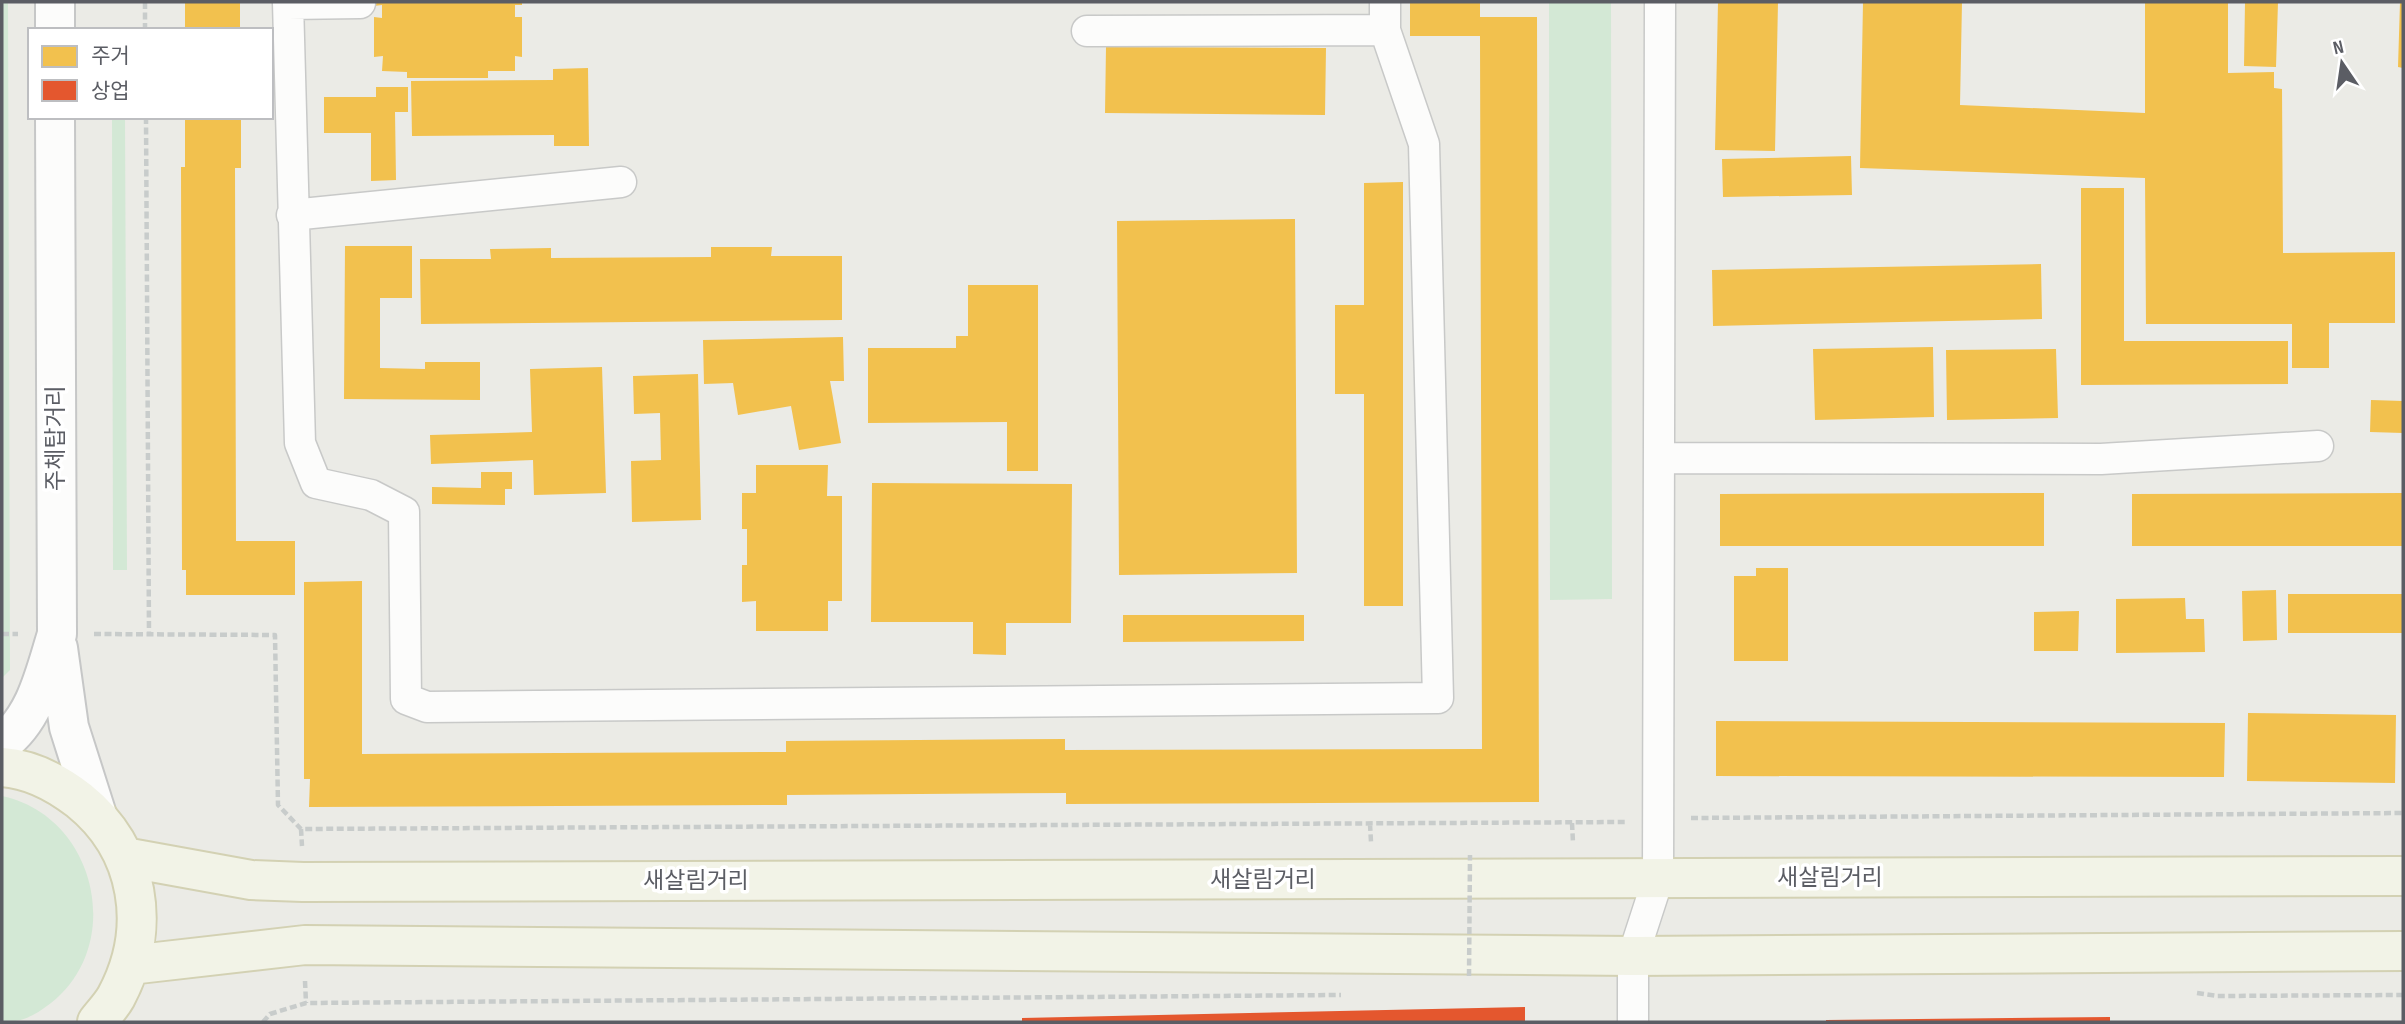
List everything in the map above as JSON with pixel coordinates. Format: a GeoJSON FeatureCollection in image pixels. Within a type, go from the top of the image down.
{"type":"FeatureCollection","features":[{"type":"Feature","properties":{"kind":"main road"},"geometry":{"type":"LineString","coordinates":[[55,2],[55,28]]}},
{"type":"Feature","properties":{"kind":"main road","name":"주체탑거리"},"geometry":{"type":"LineString","coordinates":[[2,743],[10,737],[35,700],[57,634],[55,119]]}},
{"type":"Feature","properties":{"kind":"main road"},"geometry":{"type":"LineString","coordinates":[[57,634],[69,727],[97,815],[124,857],[133,884],[137,912],[136,939],[130,965],[115,998],[97,1022]]}},
{"type":"Feature","properties":{"kind":"main road"},"geometry":{"type":"LineString","coordinates":[[2,766],[13,767],[59,784],[97,815]]}},
{"type":"Feature","properties":{"kind":"main road","name":"새살림거리"},"geometry":{"type":"LineString","coordinates":[[124,857],[251,880],[303,881],[2403,876]]}},
{"type":"Feature","properties":{"kind":"main road"},"geometry":{"type":"LineString","coordinates":[[130,965],[305,945],[1633,956],[2403,951]]}},
{"type":"Feature","properties":{"kind":"street"},"geometry":{"type":"LineString","coordinates":[[1633,1022],[1633,956],[1658,879],[1660,2]]}},
{"type":"Feature","properties":{"kind":"street"},"geometry":{"type":"LineString","coordinates":[[360,3],[288,3],[300,443],[316,483],[371,495],[404,512],[406,699],[427,707],[1438,698],[1424,144],[1385,16],[1087,31]]}},
{"type":"Feature","properties":{"kind":"street"},"geometry":{"type":"LineString","coordinates":[[292,215],[621,182]]}},
{"type":"Feature","properties":{"kind":"street"},"geometry":{"type":"LineString","coordinates":[[1660,458],[2101,459],[2318,446]]}},
{"type":"Feature","properties":{"kind":"path"},"geometry":{"type":"LineString","coordinates":[[145,2],[145,28]]}},
{"type":"Feature","properties":{"kind":"path"},"geometry":{"type":"LineString","coordinates":[[146,119],[149,634],[275,635],[278,805],[301,829],[1658,822],[1689,818],[2403,813]]}},
{"type":"Feature","properties":{"kind":"path"},"geometry":{"type":"LineString","coordinates":[[1469,976],[1470,855]]}},
{"type":"Feature","properties":{"kind":"path"},"geometry":{"type":"LineString","coordinates":[[2190,992],[2217,996],[2403,995]]}},
{"type":"Feature","properties":{"kind":"path"},"geometry":{"type":"LineString","coordinates":[[263,1022],[270,1014],[306,1003],[1350,995]]}},
{"type":"Feature","properties":{"kind":"green space"},"geometry":{"type":"Polygon","coordinates":[[[2,2],[8,2],[10,670],[2,678],[2,2]]]}},
{"type":"Feature","properties":{"kind":"green space"},"geometry":{"type":"Polygon","coordinates":[[[1549,2],[1611,2],[1612,599],[1550,600],[1549,2]]]}},
{"type":"Feature","properties":{"kind":"green space"},"geometry":{"type":"Polygon","coordinates":[[[112,119],[125,119],[127,570],[113,570],[112,119]]]}},
{"type":"Feature","properties":{"kind":"green space"},"geometry":{"type":"Polygon","coordinates":[[[2,796],[34,808],[60,828],[79,855],[90,885],[93,917],[88,949],[74,978],[51,1003],[28,1017],[9,1022],[2,1022],[2,796]]]}},
{"type":"Feature","properties":{"kind":"building: 주거"},"geometry":{"type":"Polygon","coordinates":[[[185,2],[240,2],[240,28],[185,28],[185,2]]]}},
{"type":"Feature","properties":{"kind":"building: 주거"},"geometry":{"type":"Polygon","coordinates":[[[374,2],[522,2],[522,5],[515,5],[515,17],[522,17],[522,57],[515,56],[515,71],[488,71],[488,78],[407,78],[407,72],[382,71],[383,56],[374,57],[374,17],[382,18],[382,5],[374,6],[374,2]]]}},
{"type":"Feature","properties":{"kind":"building: 주거"},"geometry":{"type":"Polygon","coordinates":[[[1410,2],[1480,2],[1480,17],[1537,17],[1539,802],[1066,804],[1066,793],[787,795],[787,805],[309,807],[310,779],[304,779],[304,582],[362,581],[362,754],[786,752],[786,741],[1065,739],[1065,750],[1482,749],[1480,36],[1410,36],[1410,2]]]}},
{"type":"Feature","properties":{"kind":"building: 주거"},"geometry":{"type":"Polygon","coordinates":[[[1718,2],[1778,2],[1775,151],[1715,150],[1718,2]]]}},
{"type":"Feature","properties":{"kind":"building: 주거"},"geometry":{"type":"Polygon","coordinates":[[[1863,2],[1962,2],[1960,105],[2145,113],[2145,2],[2228,2],[2228,73],[2274,72],[2274,88],[2282,89],[2283,253],[2395,252],[2395,323],[2329,323],[2329,368],[2292,368],[2292,324],[2146,324],[2145,178],[1860,168],[1863,2]]]}},
{"type":"Feature","properties":{"kind":"building: 주거"},"geometry":{"type":"Polygon","coordinates":[[[2245,2],[2278,2],[2276,67],[2244,66],[2245,2]]]}},
{"type":"Feature","properties":{"kind":"building: 주거"},"geometry":{"type":"Polygon","coordinates":[[[2400,2],[2403,2],[2403,68],[2398,67],[2400,2]]]}},
{"type":"Feature","properties":{"kind":"building: 주거"},"geometry":{"type":"Polygon","coordinates":[[[1106,47],[1326,48],[1325,115],[1105,113],[1106,47]]]}},
{"type":"Feature","properties":{"kind":"building: 주거"},"geometry":{"type":"Polygon","coordinates":[[[588,68],[589,146],[554,146],[554,135],[412,136],[411,81],[553,80],[553,69],[588,68]]]}},
{"type":"Feature","properties":{"kind":"building: 주거"},"geometry":{"type":"Polygon","coordinates":[[[376,87],[408,87],[408,112],[395,112],[396,180],[371,181],[371,133],[324,133],[324,97],[376,97],[376,87]]]}},
{"type":"Feature","properties":{"kind":"building: 주거"},"geometry":{"type":"Polygon","coordinates":[[[185,119],[241,119],[241,168],[235,168],[236,541],[295,541],[295,595],[186,595],[186,570],[182,570],[181,167],[185,167],[185,119]]]}},
{"type":"Feature","properties":{"kind":"building: 주거"},"geometry":{"type":"Polygon","coordinates":[[[1851,156],[1852,195],[1723,197],[1722,159],[1851,156]]]}},
{"type":"Feature","properties":{"kind":"building: 주거"},"geometry":{"type":"Polygon","coordinates":[[[1403,182],[1403,606],[1364,606],[1364,394],[1335,394],[1335,305],[1364,305],[1364,183],[1403,182]]]}},
{"type":"Feature","properties":{"kind":"building: 주거"},"geometry":{"type":"Polygon","coordinates":[[[2081,188],[2124,188],[2124,341],[2288,341],[2288,384],[2081,385],[2081,188]]]}},
{"type":"Feature","properties":{"kind":"building: 주거"},"geometry":{"type":"Polygon","coordinates":[[[1295,219],[1297,573],[1119,575],[1117,221],[1295,219]]]}},
{"type":"Feature","properties":{"kind":"building: 주거"},"geometry":{"type":"Polygon","coordinates":[[[345,246],[412,246],[412,298],[380,298],[380,368],[425,369],[425,362],[480,362],[480,400],[344,399],[345,246]]]}},
{"type":"Feature","properties":{"kind":"building: 주거"},"geometry":{"type":"Polygon","coordinates":[[[711,247],[772,247],[771,256],[842,256],[842,320],[421,324],[420,259],[491,259],[490,249],[551,248],[551,258],[711,257],[711,247]]]}},
{"type":"Feature","properties":{"kind":"building: 주거"},"geometry":{"type":"Polygon","coordinates":[[[2041,264],[2042,319],[1713,326],[1712,270],[2041,264]]]}},
{"type":"Feature","properties":{"kind":"building: 주거"},"geometry":{"type":"Polygon","coordinates":[[[968,285],[1038,285],[1038,471],[1007,471],[1007,422],[868,423],[868,348],[956,348],[956,336],[968,336],[968,285]]]}},
{"type":"Feature","properties":{"kind":"building: 주거"},"geometry":{"type":"Polygon","coordinates":[[[843,337],[844,381],[830,381],[841,443],[799,450],[791,406],[738,415],[733,383],[704,384],[703,340],[843,337]]]}},
{"type":"Feature","properties":{"kind":"building: 주거"},"geometry":{"type":"Polygon","coordinates":[[[1933,347],[1934,417],[1815,420],[1813,349],[1933,347]]]}},
{"type":"Feature","properties":{"kind":"building: 주거"},"geometry":{"type":"Polygon","coordinates":[[[2056,349],[2058,418],[1947,420],[1946,350],[2056,349]]]}},
{"type":"Feature","properties":{"kind":"building: 주거"},"geometry":{"type":"Polygon","coordinates":[[[602,367],[606,493],[534,495],[533,460],[431,464],[430,435],[532,432],[530,369],[602,367]]]}},
{"type":"Feature","properties":{"kind":"building: 주거"},"geometry":{"type":"Polygon","coordinates":[[[698,374],[701,520],[632,522],[631,461],[661,460],[660,413],[634,414],[633,376],[698,374]]]}},
{"type":"Feature","properties":{"kind":"building: 주거"},"geometry":{"type":"Polygon","coordinates":[[[2371,400],[2403,401],[2403,433],[2370,432],[2371,400]]]}},
{"type":"Feature","properties":{"kind":"building: 주거"},"geometry":{"type":"Polygon","coordinates":[[[756,465],[828,465],[827,496],[842,496],[842,601],[828,601],[828,631],[756,631],[756,601],[742,602],[742,565],[747,565],[747,529],[742,529],[742,493],[756,493],[756,465]]]}},
{"type":"Feature","properties":{"kind":"building: 주거"},"geometry":{"type":"Polygon","coordinates":[[[481,472],[512,472],[512,489],[505,489],[505,505],[432,504],[432,487],[481,488],[481,472]]]}},
{"type":"Feature","properties":{"kind":"building: 주거"},"geometry":{"type":"Polygon","coordinates":[[[872,483],[1072,484],[1071,623],[1006,623],[1006,655],[973,654],[973,622],[871,622],[872,483]]]}},
{"type":"Feature","properties":{"kind":"building: 주거"},"geometry":{"type":"Polygon","coordinates":[[[2044,493],[2044,546],[1720,546],[1720,494],[2044,493]]]}},
{"type":"Feature","properties":{"kind":"building: 주거"},"geometry":{"type":"Polygon","coordinates":[[[2403,493],[2403,546],[2132,546],[2132,494],[2403,493]]]}},
{"type":"Feature","properties":{"kind":"building: 주거"},"geometry":{"type":"Polygon","coordinates":[[[1756,568],[1788,568],[1788,661],[1734,661],[1734,576],[1756,576],[1756,568]]]}},
{"type":"Feature","properties":{"kind":"building: 주거"},"geometry":{"type":"Polygon","coordinates":[[[2276,590],[2277,640],[2243,641],[2242,591],[2276,590]]]}},
{"type":"Feature","properties":{"kind":"building: 주거"},"geometry":{"type":"Polygon","coordinates":[[[2288,594],[2403,594],[2403,633],[2288,633],[2288,594]]]}},
{"type":"Feature","properties":{"kind":"building: 주거"},"geometry":{"type":"Polygon","coordinates":[[[2185,598],[2186,619],[2204,619],[2205,652],[2116,653],[2116,599],[2185,598]]]}},
{"type":"Feature","properties":{"kind":"building: 주거"},"geometry":{"type":"Polygon","coordinates":[[[2079,611],[2078,651],[2034,651],[2034,612],[2079,611]]]}},
{"type":"Feature","properties":{"kind":"building: 주거"},"geometry":{"type":"Polygon","coordinates":[[[1123,615],[1304,615],[1304,641],[1123,642],[1123,615]]]}},
{"type":"Feature","properties":{"kind":"building: 주거"},"geometry":{"type":"Polygon","coordinates":[[[2248,713],[2396,715],[2395,783],[2247,781],[2248,713]]]}},
{"type":"Feature","properties":{"kind":"building: 주거"},"geometry":{"type":"Polygon","coordinates":[[[1716,721],[2225,723],[2224,777],[1716,776],[1716,721]]]}},
{"type":"Feature","properties":{"kind":"building: 상업"},"geometry":{"type":"Polygon","coordinates":[[[1525,1007],[1525,1022],[1022,1022],[1022,1018],[1525,1007]]]}},
{"type":"Feature","properties":{"kind":"building: 상업"},"geometry":{"type":"Polygon","coordinates":[[[2110,1017],[2110,1022],[1826,1022],[1826,1020],[2110,1017]]]}}]}
